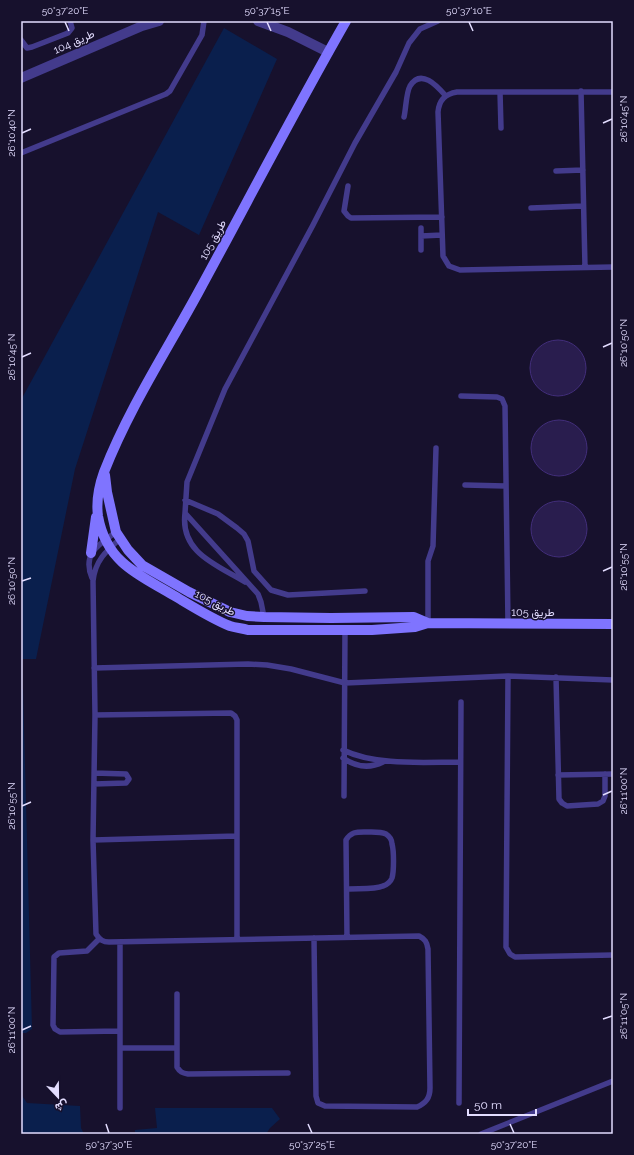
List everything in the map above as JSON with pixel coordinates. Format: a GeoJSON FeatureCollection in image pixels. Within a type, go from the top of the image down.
{"type":"FeatureCollection","features":[{"type":"Feature","properties":{"kind":"street","name":"طريق 104"},"geometry":{"type":"LineString","coordinates":[[21,78],[141,23],[159,21]]}},
{"type":"Feature","properties":{"kind":"street"},"geometry":{"type":"LineString","coordinates":[[258,21],[288,32],[328,52]]}},
{"type":"Feature","properties":{"kind":"street","name":"طريق 105"},"geometry":{"type":"LineString","coordinates":[[346,21],[142,392],[120,435],[99,486],[97,501],[101,527],[108,543],[123,563],[147,579],[230,626],[248,630],[345,630],[415,627],[428,623],[613,624]]}},
{"type":"Feature","properties":{"kind":"street","name":"طريق 105"},"geometry":{"type":"LineString","coordinates":[[104,472],[118,536],[142,565],[189,592],[230,612],[247,616],[264,617],[414,617],[428,623]]}},
{"type":"Feature","properties":{"kind":"street"},"geometry":{"type":"LineString","coordinates":[[91,553],[97,501]]}},
{"type":"Feature","properties":{"kind":"street"},"geometry":{"type":"LineString","coordinates":[[264,617],[264,630]]}},
{"type":"Feature","properties":{"kind":"street"},"geometry":{"type":"LineString","coordinates":[[331,618],[331,630]]}},
{"type":"Feature","properties":{"kind":"lane"},"geometry":{"type":"LineString","coordinates":[[21,40],[27,48],[32,47],[68,32],[72,28],[70,21]]}},
{"type":"Feature","properties":{"kind":"lane"},"geometry":{"type":"LineString","coordinates":[[21,152],[166,94],[170,91],[202,35],[204,21]]}},
{"type":"Feature","properties":{"kind":"lane"},"geometry":{"type":"LineString","coordinates":[[251,585],[199,554],[190,542],[184,524],[187,482],[225,389],[313,226],[355,143],[396,72],[410,43],[420,29],[438,21]]}},
{"type":"Feature","properties":{"kind":"lane"},"geometry":{"type":"LineString","coordinates":[[404,117],[409,87],[415,81],[422,79],[430,80],[445,96]]}},
{"type":"Feature","properties":{"kind":"lane"},"geometry":{"type":"LineString","coordinates":[[581,91],[585,267]]}},
{"type":"Feature","properties":{"kind":"lane"},"geometry":{"type":"LineString","coordinates":[[613,92],[456,92],[445,96],[438,106],[442,236],[443,256],[445,261],[454,269],[460,270],[585,267],[613,268]]}},
{"type":"Feature","properties":{"kind":"lane"},"geometry":{"type":"LineString","coordinates":[[500,92],[500,128]]}},
{"type":"Feature","properties":{"kind":"lane"},"geometry":{"type":"LineString","coordinates":[[556,171],[583,170]]}},
{"type":"Feature","properties":{"kind":"lane"},"geometry":{"type":"LineString","coordinates":[[348,186],[344,211],[351,218],[442,217]]}},
{"type":"Feature","properties":{"kind":"lane"},"geometry":{"type":"LineString","coordinates":[[531,208],[583,206]]}},
{"type":"Feature","properties":{"kind":"lane"},"geometry":{"type":"LineString","coordinates":[[421,228],[421,250]]}},
{"type":"Feature","properties":{"kind":"lane"},"geometry":{"type":"LineString","coordinates":[[421,236],[442,236]]}},
{"type":"Feature","properties":{"kind":"lane"},"geometry":{"type":"LineString","coordinates":[[461,396],[497,397],[502,399],[505,406],[508,624]]}},
{"type":"Feature","properties":{"kind":"lane"},"geometry":{"type":"LineString","coordinates":[[428,623],[428,561],[433,546],[436,448]]}},
{"type":"Feature","properties":{"kind":"lane"},"geometry":{"type":"LineString","coordinates":[[465,485],[505,486]]}},
{"type":"Feature","properties":{"kind":"lane"},"geometry":{"type":"LineString","coordinates":[[185,500],[218,514],[244,534],[248,541],[254,571],[271,590],[288,595],[365,591]]}},
{"type":"Feature","properties":{"kind":"lane"},"geometry":{"type":"LineString","coordinates":[[185,513],[258,594],[264,617]]}},
{"type":"Feature","properties":{"kind":"lane"},"geometry":{"type":"LineString","coordinates":[[93,580],[89,570],[91,553],[118,536]]}},
{"type":"Feature","properties":{"kind":"lane"},"geometry":{"type":"LineString","coordinates":[[118,536],[108,543],[98,562],[93,580],[95,715],[93,840],[96,934],[99,939],[104,942],[238,939],[419,936],[424,939],[427,944],[430,1094],[423,1104],[417,1107],[321,1106],[318,1103],[316,1096],[314,938]]}},
{"type":"Feature","properties":{"kind":"lane"},"geometry":{"type":"LineString","coordinates":[[344,796],[343,750],[345,630]]}},
{"type":"Feature","properties":{"kind":"lane"},"geometry":{"type":"LineString","coordinates":[[94,668],[261,665],[291,669],[345,683],[508,676],[613,680]]}},
{"type":"Feature","properties":{"kind":"lane"},"geometry":{"type":"LineString","coordinates":[[508,676],[506,947],[510,954],[515,957],[613,955]]}},
{"type":"Feature","properties":{"kind":"lane"},"geometry":{"type":"LineString","coordinates":[[556,677],[559,799],[567,806],[598,804],[603,801],[605,796],[605,774]]}},
{"type":"Feature","properties":{"kind":"lane"},"geometry":{"type":"LineString","coordinates":[[459,1103],[461,702]]}},
{"type":"Feature","properties":{"kind":"lane"},"geometry":{"type":"LineString","coordinates":[[95,715],[231,713],[235,716],[237,720],[238,939]]}},
{"type":"Feature","properties":{"kind":"lane"},"geometry":{"type":"LineString","coordinates":[[343,750],[367,759],[385,761],[460,762]]}},
{"type":"Feature","properties":{"kind":"lane"},"geometry":{"type":"LineString","coordinates":[[343,758],[354,765],[367,767],[385,761]]}},
{"type":"Feature","properties":{"kind":"lane"},"geometry":{"type":"LineString","coordinates":[[94,773],[126,774],[129,779],[126,783],[94,784]]}},
{"type":"Feature","properties":{"kind":"lane"},"geometry":{"type":"LineString","coordinates":[[558,775],[613,774]]}},
{"type":"Feature","properties":{"kind":"lane"},"geometry":{"type":"LineString","coordinates":[[347,889],[378,887],[389,883],[392,878],[392,843],[390,838],[385,834],[358,832],[349,835],[346,840],[347,937]]}},
{"type":"Feature","properties":{"kind":"lane"},"geometry":{"type":"LineString","coordinates":[[93,840],[237,836]]}},
{"type":"Feature","properties":{"kind":"lane"},"geometry":{"type":"LineString","coordinates":[[99,939],[86,951],[59,953],[54,957],[53,1025],[55,1029],[60,1032],[120,1031]]}},
{"type":"Feature","properties":{"kind":"lane"},"geometry":{"type":"LineString","coordinates":[[120,942],[120,1108]]}},
{"type":"Feature","properties":{"kind":"lane"},"geometry":{"type":"LineString","coordinates":[[177,994],[177,1067],[179,1071],[183,1073],[288,1073]]}},
{"type":"Feature","properties":{"kind":"lane"},"geometry":{"type":"LineString","coordinates":[[120,1048],[177,1048]]}},
{"type":"Feature","properties":{"kind":"lane"},"geometry":{"type":"LineString","coordinates":[[481,1134],[613,1081]]}},
{"type":"Feature","properties":{"kind":"water"},"geometry":{"type":"Polygon","coordinates":[[[224,28],[277,59],[199,235],[158,212],[75,469],[36,659],[21,659],[21,400],[224,28]]]}},
{"type":"Feature","properties":{"kind":"water"},"geometry":{"type":"Polygon","coordinates":[[[21,689],[23,689],[32,1029],[26,1033],[21,1033],[21,689]]]}},
{"type":"Feature","properties":{"kind":"water"},"geometry":{"type":"Polygon","coordinates":[[[21,1094],[27,1103],[80,1106],[81,1128],[84,1134],[21,1134],[21,1094]]]}},
{"type":"Feature","properties":{"kind":"water"},"geometry":{"type":"Polygon","coordinates":[[[155,1108],[272,1108],[280,1119],[266,1134],[135,1134],[135,1130],[157,1128],[155,1108]]]}},
{"type":"Feature","properties":{"kind":"building"},"geometry":{"type":"Polygon","coordinates":[[[552,340],[564,340],[574,344],[582,352],[586,362],[586,374],[582,384],[574,392],[564,396],[552,396],[542,392],[534,384],[530,374],[530,362],[534,352],[542,344],[552,340]]]}},
{"type":"Feature","properties":{"kind":"building"},"geometry":{"type":"Polygon","coordinates":[[[553,420],[565,420],[575,424],[583,432],[587,442],[587,454],[583,464],[575,472],[565,476],[553,476],[543,472],[535,464],[531,454],[531,442],[535,432],[543,424],[553,420]]]}},
{"type":"Feature","properties":{"kind":"building"},"geometry":{"type":"Polygon","coordinates":[[[553,501],[565,501],[575,505],[583,513],[587,523],[587,535],[583,545],[575,553],[565,557],[553,557],[543,553],[535,545],[531,535],[531,523],[535,513],[543,505],[553,501]]]}}]}
